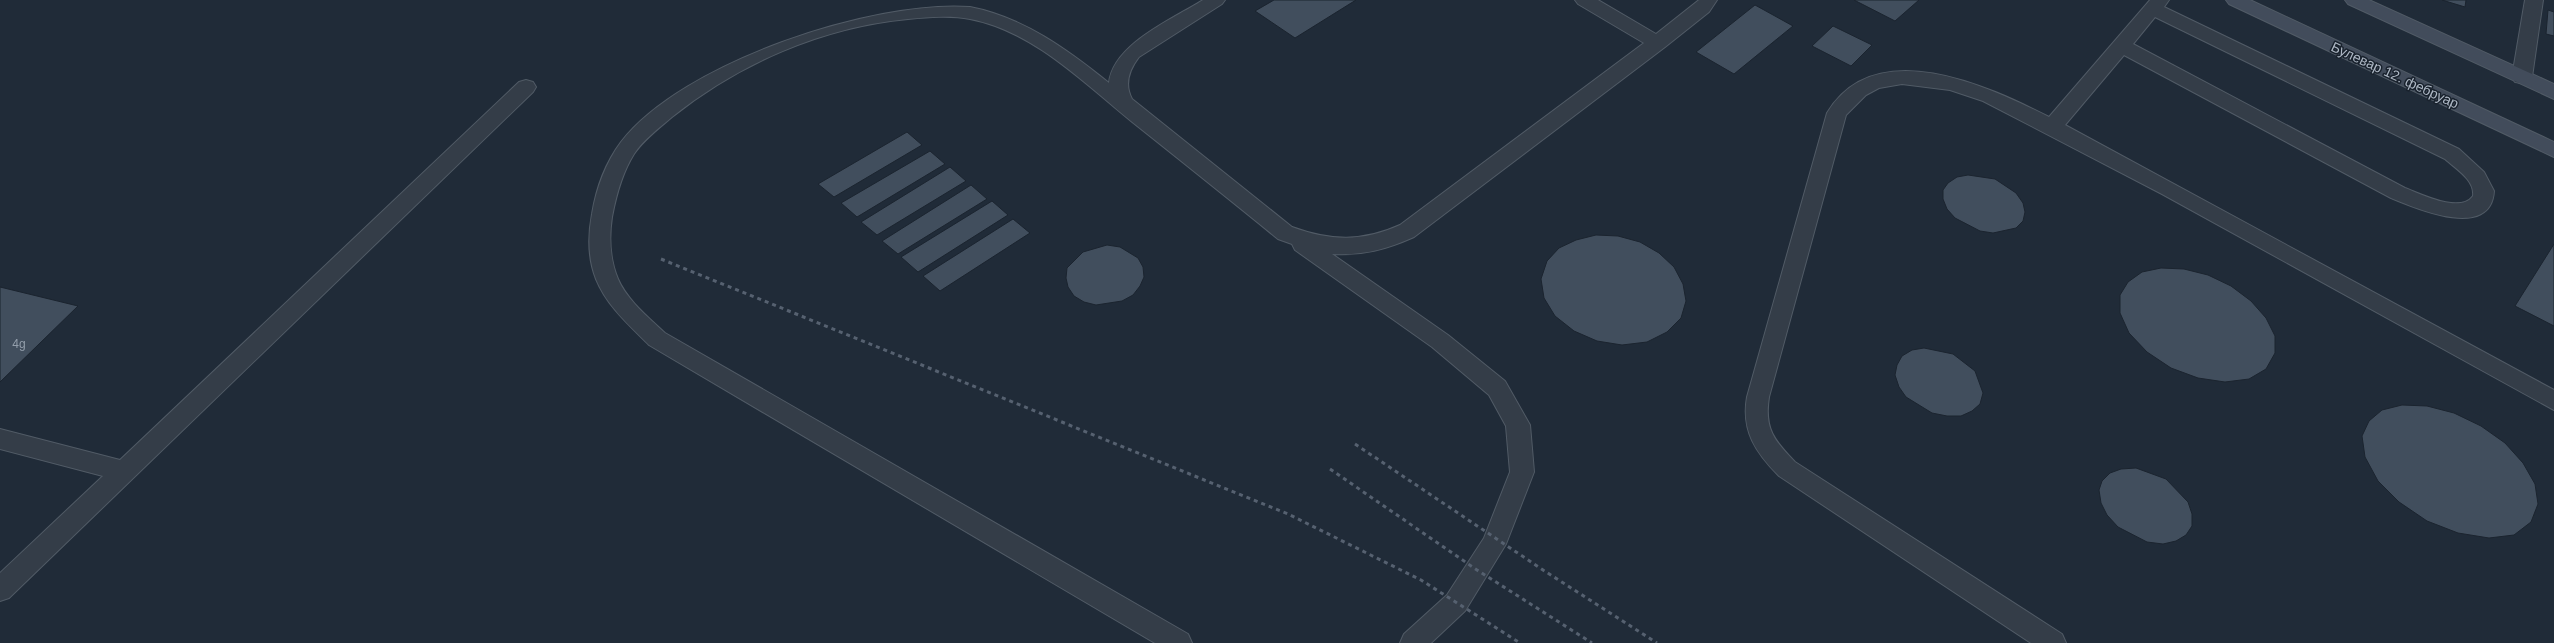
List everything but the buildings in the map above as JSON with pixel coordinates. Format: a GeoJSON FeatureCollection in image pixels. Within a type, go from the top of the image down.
{"type":"FeatureCollection","features":[{"type":"Feature","properties":{"kind":"main road","name":"Булевар 12. фебруар"},"geometry":{"type":"LineString","coordinates":[[2235,0],[2554,150]]}},
{"type":"Feature","properties":{"kind":"main road"},"geometry":{"type":"LineString","coordinates":[[2354,0],[2554,92]]}},
{"type":"Feature","properties":{"kind":"street"},"geometry":{"type":"LineString","coordinates":[[1130,110],[1122,102],[1117,87],[1125,62],[1142,45],[1216,0]]}},
{"type":"Feature","properties":{"kind":"street"},"geometry":{"type":"LineString","coordinates":[[1584,0],[1658,43]]}},
{"type":"Feature","properties":{"kind":"street"},"geometry":{"type":"LineString","coordinates":[[1285,233],[1322,246],[1353,246],[1390,240],[1413,226],[1658,43],[1703,8],[1708,0]]}},
{"type":"Feature","properties":{"kind":"street"},"geometry":{"type":"LineString","coordinates":[[2522,77],[2534,0]]}},
{"type":"Feature","properties":{"kind":"street"},"geometry":{"type":"LineString","coordinates":[[2052,127],[2157,4],[2452,154],[2481,182],[2484,193],[2483,200],[2476,207],[2454,211],[2428,205],[2398,193],[2122,46]]}},
{"type":"Feature","properties":{"kind":"street"},"geometry":{"type":"LineString","coordinates":[[1179,643],[657,338],[621,303],[603,267],[600,221],[614,173],[627,149],[673,104],[735,64],[794,38],[855,19],[885,13],[947,5],[1024,33],[1061,55],[1285,233],[1440,341],[1497,388],[1518,425],[1522,472],[1494,544],[1456,603],[1412,643]]}},
{"type":"Feature","properties":{"kind":"street"},"geometry":{"type":"LineString","coordinates":[[2053,643],[1787,469],[1763,443],[1757,429],[1754,412],[1837,113],[1846,98],[1860,88],[1880,81],[1906,78],[1934,80],[1986,95],[2052,127],[2554,401]]}},
{"type":"Feature","properties":{"kind":"street"},"geometry":{"type":"LineString","coordinates":[[0,590],[526,87]]}},
{"type":"Feature","properties":{"kind":"street"},"geometry":{"type":"LineString","coordinates":[[0,439],[125,471]]}},
{"type":"Feature","properties":{"kind":"railway"},"geometry":{"type":"LineString","coordinates":[[661,259],[1288,514],[1421,580],[1520,643]]}},
{"type":"Feature","properties":{"kind":"railway"},"geometry":{"type":"LineString","coordinates":[[1355,444],[1543,570],[1657,643]]}},
{"type":"Feature","properties":{"kind":"railway"},"geometry":{"type":"LineString","coordinates":[[1330,469],[1477,570],[1592,643]]}}]}
